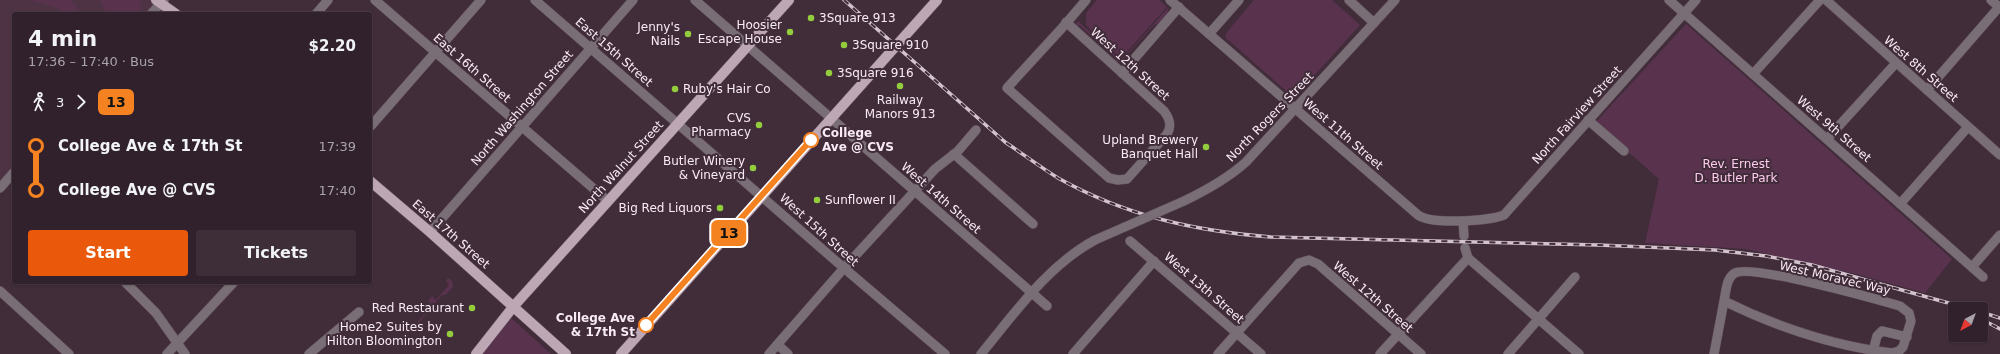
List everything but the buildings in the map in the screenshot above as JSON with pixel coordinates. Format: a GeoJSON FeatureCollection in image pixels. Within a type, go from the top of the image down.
{"type":"FeatureCollection","features":[{"type":"Feature","properties":{"kind":"main road","name":"North Walnut Street"},"geometry":{"type":"LineString","coordinates":[[476,354],[513,307],[789,0]]}},
{"type":"Feature","properties":{"kind":"main road"},"geometry":{"type":"LineString","coordinates":[[621,354],[830,118],[937,0]]}},
{"type":"Feature","properties":{"kind":"main road"},"geometry":{"type":"LineString","coordinates":[[160,1],[174,12]]}},
{"type":"Feature","properties":{"kind":"main road","name":"East 17th Street"},"geometry":{"type":"LineString","coordinates":[[372,183],[430,232],[566,354]]}},
{"type":"Feature","properties":{"kind":"street"},"geometry":{"type":"LineString","coordinates":[[318,12],[328,0]]}},
{"type":"Feature","properties":{"kind":"street","name":"East 16th Street"},"geometry":{"type":"LineString","coordinates":[[375,0],[608,201]]}},
{"type":"Feature","properties":{"kind":"street"},"geometry":{"type":"LineString","coordinates":[[372,125],[481,0]]}},
{"type":"Feature","properties":{"kind":"street","name":"East 15th Street"},"geometry":{"type":"LineString","coordinates":[[535,0],[678,122]]}},
{"type":"Feature","properties":{"kind":"street","name":"North Washington Street"},"geometry":{"type":"LineString","coordinates":[[430,232],[633,0]]}},
{"type":"Feature","properties":{"kind":"street","name":"West 14th Street"},"geometry":{"type":"LineString","coordinates":[[695,0],[914,192],[1033,292],[1047,306]]}},
{"type":"Feature","properties":{"kind":"street"},"geometry":{"type":"LineString","coordinates":[[1066,22],[1086,0]]}},
{"type":"Feature","properties":{"kind":"street","name":"West 11th Street"},"geometry":{"type":"LineString","coordinates":[[1170,0],[1421,217],[1429,220],[1463,221]]}},
{"type":"Feature","properties":{"kind":"street"},"geometry":{"type":"LineString","coordinates":[[1209,34],[1239,0]]}},
{"type":"Feature","properties":{"kind":"street"},"geometry":{"type":"LineString","coordinates":[[1349,0],[1374,22]]}},
{"type":"Feature","properties":{"kind":"street","name":"North Rogers Street"},"geometry":{"type":"LineString","coordinates":[[984,353],[1033,292],[1067,257],[1095,240],[1184,201],[1211,188],[1230,176],[1246,162],[1395,0]]}},
{"type":"Feature","properties":{"kind":"street","name":"West 9th Street"},"geometry":{"type":"LineString","coordinates":[[1669,0],[1983,277]]}},
{"type":"Feature","properties":{"kind":"street","name":"North Fairview Street"},"geometry":{"type":"LineString","coordinates":[[1463,221],[1493,219],[1504,215],[1696,0]]}},
{"type":"Feature","properties":{"kind":"street"},"geometry":{"type":"LineString","coordinates":[[1753,74],[1820,0]]}},
{"type":"Feature","properties":{"kind":"street","name":"West 8th Street"},"geometry":{"type":"LineString","coordinates":[[1826,0],[2000,154]]}},
{"type":"Feature","properties":{"kind":"street"},"geometry":{"type":"LineString","coordinates":[[1926,90],[2000,7],[1991,0]]}},
{"type":"Feature","properties":{"kind":"street"},"geometry":{"type":"LineString","coordinates":[[152,12],[160,1]]}},
{"type":"Feature","properties":{"kind":"street"},"geometry":{"type":"LineString","coordinates":[[1122,73],[1179,8]]}},
{"type":"Feature","properties":{"kind":"street","name":"West 12th Street"},"geometry":{"type":"LineString","coordinates":[[1066,22],[1122,73],[1164,111],[1169,119],[1170,128],[1132,175],[1127,179],[1119,180],[1109,178],[1007,88],[1066,22]]}},
{"type":"Feature","properties":{"kind":"street"},"geometry":{"type":"LineString","coordinates":[[1827,139],[1896,63]]}},
{"type":"Feature","properties":{"kind":"street"},"geometry":{"type":"LineString","coordinates":[[1588,120],[1624,151]]}},
{"type":"Feature","properties":{"kind":"street","name":"West 15th Street"},"geometry":{"type":"LineString","coordinates":[[678,122],[844,268],[945,354]]}},
{"type":"Feature","properties":{"kind":"street"},"geometry":{"type":"LineString","coordinates":[[1900,204],[1968,127]]}},
{"type":"Feature","properties":{"kind":"street"},"geometry":{"type":"LineString","coordinates":[[769,354],[844,268],[935,169],[954,154],[976,130]]}},
{"type":"Feature","properties":{"kind":"street"},"geometry":{"type":"LineString","coordinates":[[954,154],[1033,224]]}},
{"type":"Feature","properties":{"kind":"street"},"geometry":{"type":"LineString","coordinates":[[0,188],[12,178]]}},
{"type":"Feature","properties":{"kind":"street"},"geometry":{"type":"LineString","coordinates":[[1463,221],[1464,236]]}},
{"type":"Feature","properties":{"kind":"street"},"geometry":{"type":"LineString","coordinates":[[1972,267],[2000,235]]}},
{"type":"Feature","properties":{"kind":"street","name":"West 13th Street"},"geometry":{"type":"LineString","coordinates":[[1130,242],[1262,354]]}},
{"type":"Feature","properties":{"kind":"street"},"geometry":{"type":"LineString","coordinates":[[1465,248],[1468,258],[1579,354]]}},
{"type":"Feature","properties":{"kind":"street"},"geometry":{"type":"LineString","coordinates":[[1380,354],[1468,258]]}},
{"type":"Feature","properties":{"kind":"street","name":"West 12th Street"},"geometry":{"type":"LineString","coordinates":[[1237,333],[1299,263],[1308,260],[1318,264],[1421,354]]}},
{"type":"Feature","properties":{"kind":"street"},"geometry":{"type":"LineString","coordinates":[[1073,354],[1154,261]]}},
{"type":"Feature","properties":{"kind":"street","name":"West Moravec Way"},"geometry":{"type":"LineString","coordinates":[[1714,354],[1728,279],[1735,273],[1741,271],[1769,274],[1829,286],[1900,306],[1911,316],[1911,321],[1903,347],[1897,352],[1873,351],[1846,346],[1793,331],[1724,301]]}},
{"type":"Feature","properties":{"kind":"street"},"geometry":{"type":"LineString","coordinates":[[1508,354],[1575,277]]}},
{"type":"Feature","properties":{"kind":"street"},"geometry":{"type":"LineString","coordinates":[[127,284],[156,313],[185,354]]}},
{"type":"Feature","properties":{"kind":"street"},"geometry":{"type":"LineString","coordinates":[[167,354],[232,284]]}},
{"type":"Feature","properties":{"kind":"street"},"geometry":{"type":"LineString","coordinates":[[0,291],[68,354]]}},
{"type":"Feature","properties":{"kind":"street"},"geometry":{"type":"LineString","coordinates":[[309,354],[359,312]]}},
{"type":"Feature","properties":{"kind":"street"},"geometry":{"type":"LineString","coordinates":[[1873,351],[1876,336],[1882,331],[1907,337]]}},
{"type":"Feature","properties":{"kind":"street"},"geometry":{"type":"LineString","coordinates":[[1218,354],[1237,333]]}},
{"type":"Feature","properties":{"kind":"street"},"geometry":{"type":"LineString","coordinates":[[778,345],[788,354]]}},
{"type":"Feature","properties":{"kind":"shaded area"},"geometry":{"type":"Polygon","coordinates":[[[0,0],[149,0],[155,5],[149,12],[12,12],[12,167],[0,181],[0,0]]]}},
{"type":"Feature","properties":{"kind":"green space"},"geometry":{"type":"Polygon","coordinates":[[[32,0],[71,0],[80,12],[61,12],[57,8],[32,0]]]}},
{"type":"Feature","properties":{"kind":"green space"},"geometry":{"type":"Polygon","coordinates":[[[100,0],[139,0],[142,10],[141,12],[105,12],[100,0]]]}},
{"type":"Feature","properties":{"kind":"green space"},"geometry":{"type":"Polygon","coordinates":[[[1097,0],[1159,0],[1167,7],[1121,58],[1086,25],[1086,13],[1097,0]]]}},
{"type":"Feature","properties":{"kind":"green space"},"geometry":{"type":"Polygon","coordinates":[[[1254,0],[1332,0],[1360,25],[1294,98],[1225,37],[1227,32],[1254,0]]]}},
{"type":"Feature","properties":{"kind":"green space"},"geometry":{"type":"Polygon","coordinates":[[[1168,8],[1164,18],[1154,25],[1126,56],[1125,61],[1122,59],[1168,8]]]}},
{"type":"Feature","properties":{"kind":"green space"},"geometry":{"type":"Polygon","coordinates":[[[1078,21],[1123,62],[1117,62],[1115,60],[1116,58],[1079,25],[1075,25],[1078,21]]]}},
{"type":"Feature","properties":{"kind":"green space","name":"Rev. Ernest D. Butler Park"},"geometry":{"type":"Polygon","coordinates":[[[1686,24],[1952,259],[1925,293],[1856,274],[1746,249],[1645,243],[1659,179],[1595,123],[1686,24]]]}},
{"type":"Feature","properties":{"kind":"green space"},"geometry":{"type":"Polygon","coordinates":[[[448,278],[452,281],[453,287],[445,295],[442,295],[420,321],[422,323],[411,333],[405,329],[405,327],[410,331],[432,305],[428,301],[432,296],[436,300],[449,285],[446,281],[448,278]]]}},
{"type":"Feature","properties":{"kind":"green space"},"geometry":{"type":"Polygon","coordinates":[[[510,317],[551,354],[481,354],[510,317]]]}},
{"type":"Feature","properties":{"kind":"railway"},"geometry":{"type":"LineString","coordinates":[[844,0],[1005,142],[1038,165],[1058,178],[1084,191],[1135,212],[1162,220],[1215,231],[1271,237],[1598,245],[1715,250],[1766,256],[1812,265],[1948,303]]}},
{"type":"Feature","properties":{"kind":"railway"},"geometry":{"type":"LineString","coordinates":[[1988,314],[2000,318]]}},
{"type":"Feature","properties":{"kind":"railway"},"geometry":{"type":"LineString","coordinates":[[1988,323],[2000,329]]}},
{"type":"Feature","properties":{"kind":"bus line","name":"13"},"geometry":{"type":"LineString","coordinates":[[646,325],[811,140]]}},
{"type":"Feature","properties":{"kind":"place","name":"3Square 913"},"geometry":{"type":"Point","coordinates":[811,18]}},
{"type":"Feature","properties":{"kind":"place","name":"Hoosier Escape House"},"geometry":{"type":"Point","coordinates":[790,32]}},
{"type":"Feature","properties":{"kind":"place","name":"Jenny's Nails"},"geometry":{"type":"Point","coordinates":[688,34]}},
{"type":"Feature","properties":{"kind":"place","name":"3Square 910"},"geometry":{"type":"Point","coordinates":[844,45]}},
{"type":"Feature","properties":{"kind":"place","name":"3Square 916"},"geometry":{"type":"Point","coordinates":[829,73]}},
{"type":"Feature","properties":{"kind":"place","name":"Railway Manors 913"},"geometry":{"type":"Point","coordinates":[900,86]}},
{"type":"Feature","properties":{"kind":"place","name":"Ruby's Hair Co"},"geometry":{"type":"Point","coordinates":[675,89]}},
{"type":"Feature","properties":{"kind":"place","name":"CVS Pharmacy"},"geometry":{"type":"Point","coordinates":[759,125]}},
{"type":"Feature","properties":{"kind":"place","name":"College Ave @ CVS"},"geometry":{"type":"Point","coordinates":[811,140]}},
{"type":"Feature","properties":{"kind":"place","name":"Upland Brewery Banquet Hall"},"geometry":{"type":"Point","coordinates":[1206,147]}},
{"type":"Feature","properties":{"kind":"place","name":"Butler Winery & Vineyard"},"geometry":{"type":"Point","coordinates":[753,168]}},
{"type":"Feature","properties":{"kind":"place","name":"Sunflower II"},"geometry":{"type":"Point","coordinates":[817,200]}},
{"type":"Feature","properties":{"kind":"place","name":"Big Red Liquors"},"geometry":{"type":"Point","coordinates":[720,208]}},
{"type":"Feature","properties":{"kind":"place","name":"Red Restaurant"},"geometry":{"type":"Point","coordinates":[472,308]}},
{"type":"Feature","properties":{"kind":"place","name":"College Ave & 17th St"},"geometry":{"type":"Point","coordinates":[646,325]}},
{"type":"Feature","properties":{"kind":"place","name":"Home2 Suites by Hilton Bloomington"},"geometry":{"type":"Point","coordinates":[450,334]}}]}
